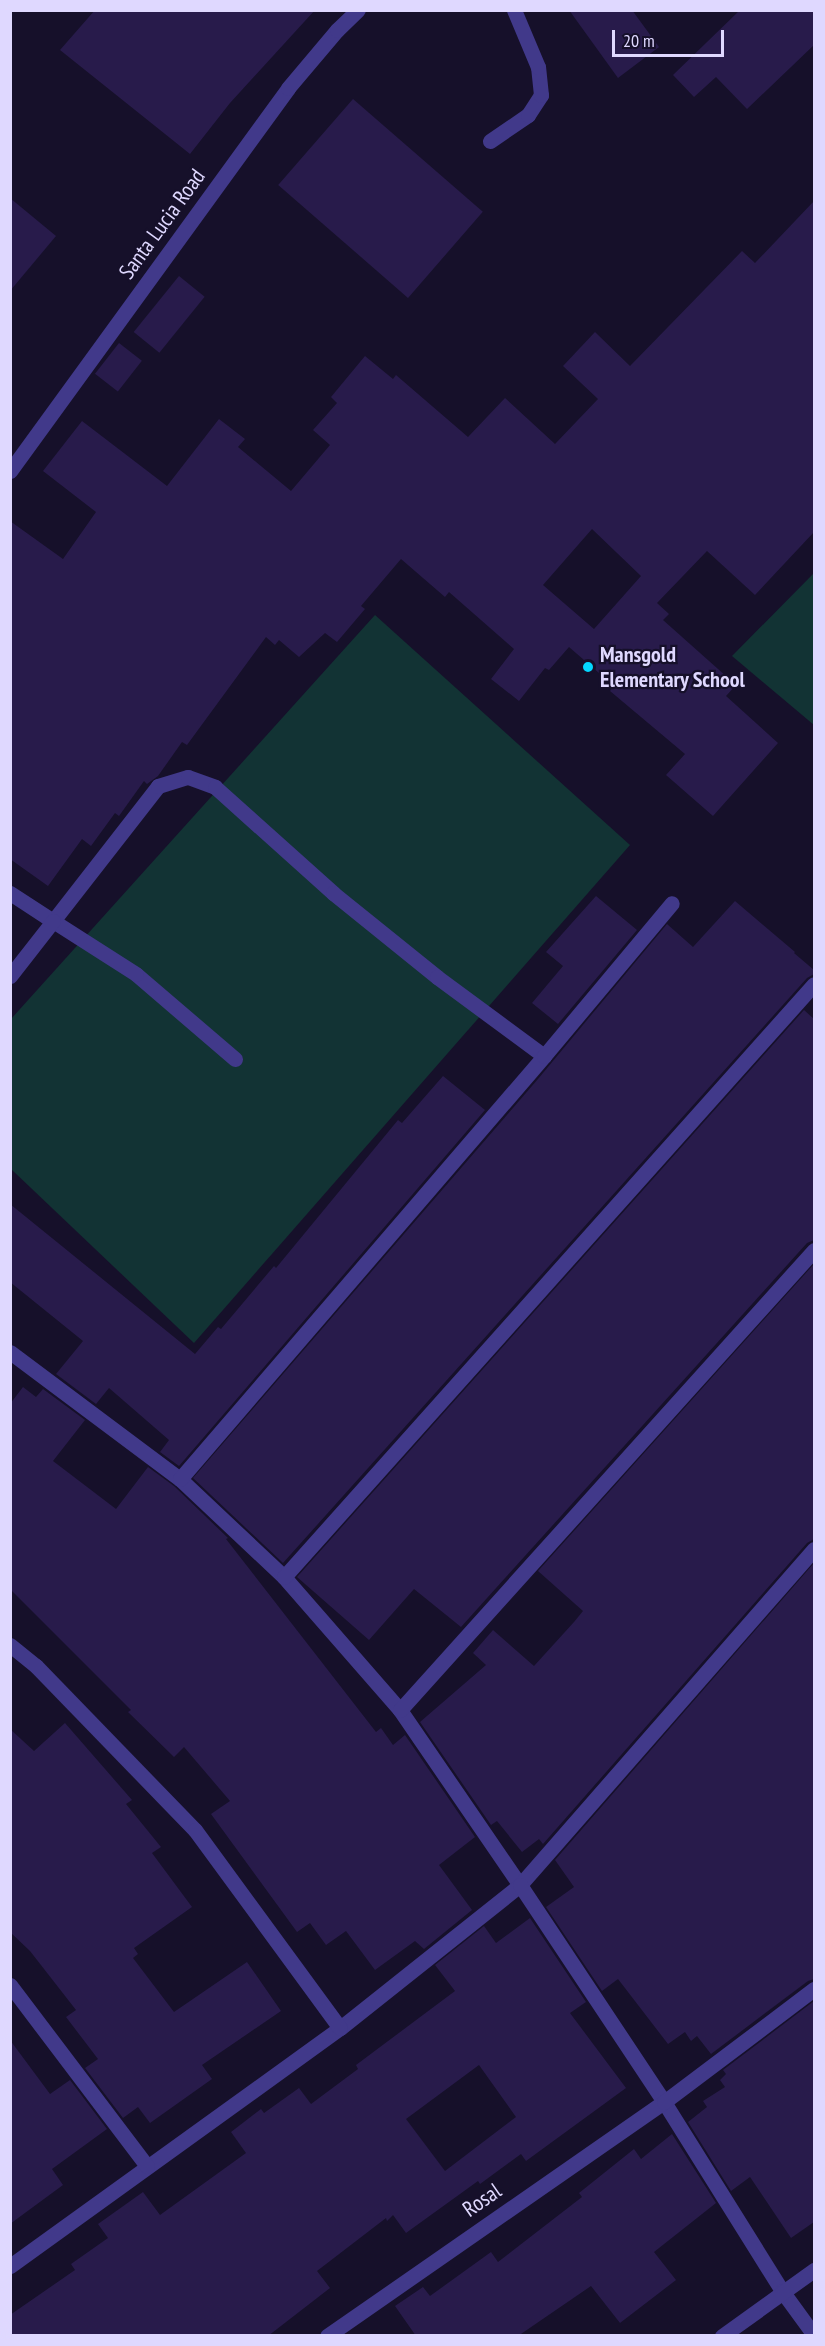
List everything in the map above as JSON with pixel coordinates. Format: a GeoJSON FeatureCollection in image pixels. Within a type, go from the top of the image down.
{"type":"FeatureCollection","features":[{"type":"Feature","properties":{"kind":"street","name":"Santa Lucia Road"},"geometry":{"type":"LineString","coordinates":[[10,471],[288,88],[337,30],[358,10]]}},
{"type":"Feature","properties":{"kind":"street"},"geometry":{"type":"LineString","coordinates":[[490,141],[528,115],[541,95],[538,67],[514,10]]}},
{"type":"Feature","properties":{"kind":"street"},"geometry":{"type":"LineString","coordinates":[[10,976],[158,786],[188,777],[215,787],[333,893],[437,977],[544,1056]]}},
{"type":"Feature","properties":{"kind":"street"},"geometry":{"type":"LineString","coordinates":[[10,893],[136,974],[235,1059]]}},
{"type":"Feature","properties":{"kind":"street"},"geometry":{"type":"LineString","coordinates":[[180,1479],[544,1056],[672,903]]}},
{"type":"Feature","properties":{"kind":"street"},"geometry":{"type":"LineString","coordinates":[[284,1577],[814,984]]}},
{"type":"Feature","properties":{"kind":"street"},"geometry":{"type":"LineString","coordinates":[[400,1710],[814,1250]]}},
{"type":"Feature","properties":{"kind":"street"},"geometry":{"type":"LineString","coordinates":[[10,1352],[180,1479],[284,1577],[400,1710],[664,2102],[782,2291],[814,2335]]}},
{"type":"Feature","properties":{"kind":"street"},"geometry":{"type":"LineString","coordinates":[[10,2266],[340,2028],[520,1885],[814,1549]]}},
{"type":"Feature","properties":{"kind":"street"},"geometry":{"type":"LineString","coordinates":[[10,1645],[36,1666],[195,1830],[340,2028]]}},
{"type":"Feature","properties":{"kind":"street"},"geometry":{"type":"LineString","coordinates":[[10,1985],[147,2166]]}},
{"type":"Feature","properties":{"kind":"street","name":"Rosal"},"geometry":{"type":"LineString","coordinates":[[327,2336],[664,2102],[814,1989]]}},
{"type":"Feature","properties":{"kind":"street"},"geometry":{"type":"LineString","coordinates":[[722,2336],[814,2270]]}},
{"type":"Feature","properties":{"kind":"green space"},"geometry":{"type":"Polygon","coordinates":[[[814,573],[814,725],[732,656],[814,573]]]}},
{"type":"Feature","properties":{"kind":"green space"},"geometry":{"type":"Polygon","coordinates":[[[375,615],[630,845],[194,1343],[11,1169],[11,1019],[375,615]]]}},
{"type":"Feature","properties":{"kind":"building"},"geometry":{"type":"Polygon","coordinates":[[[95,10],[315,10],[230,103],[190,154],[60,50],[95,10]]]}},
{"type":"Feature","properties":{"kind":"building"},"geometry":{"type":"Polygon","coordinates":[[[569,10],[632,10],[659,47],[618,78],[569,10]]]}},
{"type":"Feature","properties":{"kind":"building"},"geometry":{"type":"Polygon","coordinates":[[[740,10],[814,10],[814,45],[747,109],[716,77],[694,97],[673,75],[740,10]]]}},
{"type":"Feature","properties":{"kind":"building"},"geometry":{"type":"Polygon","coordinates":[[[353,99],[483,212],[408,298],[278,185],[353,99]]]}},
{"type":"Feature","properties":{"kind":"building"},"geometry":{"type":"Polygon","coordinates":[[[10,198],[56,236],[10,291],[10,198]]]}},
{"type":"Feature","properties":{"kind":"building"},"geometry":{"type":"Polygon","coordinates":[[[814,201],[814,532],[755,595],[707,551],[657,603],[669,614],[663,620],[736,685],[726,696],[778,743],[713,816],[666,775],[685,754],[610,691],[614,686],[569,647],[549,670],[545,668],[519,701],[491,679],[514,649],[449,592],[445,597],[401,559],[361,606],[365,609],[337,642],[325,633],[299,657],[279,640],[275,645],[266,637],[187,745],[182,742],[158,776],[147,784],[144,781],[119,816],[115,813],[91,846],[82,839],[48,886],[10,859],[10,521],[63,559],[96,512],[43,471],[82,421],[167,486],[219,419],[245,439],[238,447],[291,491],[330,445],[313,430],[337,403],[331,397],[365,356],[393,379],[396,375],[468,437],[505,398],[555,444],[598,399],[563,366],[595,332],[630,366],[742,251],[755,263],[814,201]],[[592,529],[543,585],[594,629],[641,576],[592,529]]]}},
{"type":"Feature","properties":{"kind":"building"},"geometry":{"type":"Polygon","coordinates":[[[179,276],[205,297],[159,353],[134,332],[179,276]]]}},
{"type":"Feature","properties":{"kind":"building"},"geometry":{"type":"Polygon","coordinates":[[[119,343],[142,361],[118,392],[95,374],[119,343]]]}},
{"type":"Feature","properties":{"kind":"building"},"geometry":{"type":"Polygon","coordinates":[[[596,896],[637,930],[558,1024],[532,1003],[563,966],[546,952],[596,896]]]}},
{"type":"Feature","properties":{"kind":"building"},"geometry":{"type":"Polygon","coordinates":[[[735,901],[795,952],[814,970],[814,974],[807,978],[283,1563],[193,1478],[538,1079],[667,924],[693,947],[735,901]]]}},
{"type":"Feature","properties":{"kind":"building"},"geometry":{"type":"Polygon","coordinates":[[[804,1010],[814,1019],[814,1240],[807,1243],[461,1627],[414,1589],[369,1640],[297,1577],[804,1010]]]}},
{"type":"Feature","properties":{"kind":"building"},"geometry":{"type":"Polygon","coordinates":[[[443,1076],[485,1110],[179,1466],[160,1452],[169,1440],[109,1388],[96,1404],[56,1374],[83,1341],[10,1282],[10,1204],[195,1354],[218,1327],[221,1329],[274,1266],[276,1268],[398,1120],[402,1123],[443,1076]]]}},
{"type":"Feature","properties":{"kind":"building"},"geometry":{"type":"Polygon","coordinates":[[[814,1264],[814,1539],[807,1543],[543,1844],[539,1839],[522,1852],[497,1821],[491,1825],[420,1722],[486,1665],[473,1653],[493,1630],[534,1666],[574,1622],[583,1611],[538,1571],[814,1264]]]}},
{"type":"Feature","properties":{"kind":"building"},"geometry":{"type":"Polygon","coordinates":[[[23,1387],[36,1397],[43,1389],[85,1420],[53,1461],[116,1509],[148,1467],[174,1486],[228,1538],[226,1539],[376,1732],[381,1728],[393,1745],[405,1735],[475,1837],[439,1865],[472,1910],[424,1949],[415,1941],[375,1970],[346,1931],[326,1945],[310,1923],[297,1932],[211,1814],[230,1801],[184,1747],[174,1757],[128,1712],[131,1710],[10,1589],[10,1404],[23,1387]]]}},
{"type":"Feature","properties":{"kind":"building"},"geometry":{"type":"Polygon","coordinates":[[[814,1563],[814,1979],[808,1981],[711,2054],[697,2036],[691,2041],[685,2032],[668,2044],[618,1979],[602,1991],[546,1907],[574,1887],[555,1860],[814,1563]]]}},
{"type":"Feature","properties":{"kind":"building"},"geometry":{"type":"Polygon","coordinates":[[[65,1723],[132,1800],[126,1804],[161,1847],[152,1853],[192,1907],[134,1948],[138,1954],[133,1958],[174,2012],[247,1962],[281,2011],[202,2065],[212,2079],[150,2123],[138,2107],[123,2118],[85,2068],[98,2059],[66,2017],[76,2010],[30,1951],[10,1932],[10,1729],[34,1751],[65,1723]]]}},
{"type":"Feature","properties":{"kind":"building"},"geometry":{"type":"Polygon","coordinates":[[[530,1918],[586,2002],[570,2013],[626,2088],[526,2161],[521,2154],[480,2184],[478,2181],[406,2233],[393,2215],[387,2221],[386,2218],[317,2271],[330,2288],[268,2336],[10,2336],[10,2315],[75,2270],[71,2264],[108,2238],[98,2224],[143,2192],[160,2215],[246,2153],[231,2132],[261,2109],[264,2113],[299,2088],[311,2104],[358,2069],[356,2065],[455,1991],[435,1965],[484,1926],[496,1943],[530,1918]],[[479,2065],[406,2119],[445,2171],[516,2117],[479,2065]]]}},
{"type":"Feature","properties":{"kind":"building"},"geometry":{"type":"Polygon","coordinates":[[[814,2001],[814,2222],[791,2238],[750,2177],[731,2191],[688,2122],[707,2107],[703,2101],[725,2087],[720,2080],[726,2074],[723,2070],[814,2001]]]}},
{"type":"Feature","properties":{"kind":"building"},"geometry":{"type":"Polygon","coordinates":[[[10,2040],[50,2094],[70,2080],[107,2129],[52,2169],[63,2185],[10,2224],[10,2040]]]}},
{"type":"Feature","properties":{"kind":"building"},"geometry":{"type":"Polygon","coordinates":[[[672,2134],[716,2203],[654,2252],[676,2280],[620,2323],[591,2286],[518,2336],[416,2336],[395,2306],[423,2287],[430,2296],[491,2252],[498,2262],[582,2197],[579,2193],[634,2149],[641,2159],[672,2134]]]}},
{"type":"Feature","properties":{"kind":"place","name":"Mansgold Elementary School"},"geometry":{"type":"Point","coordinates":[588,667]}}]}
